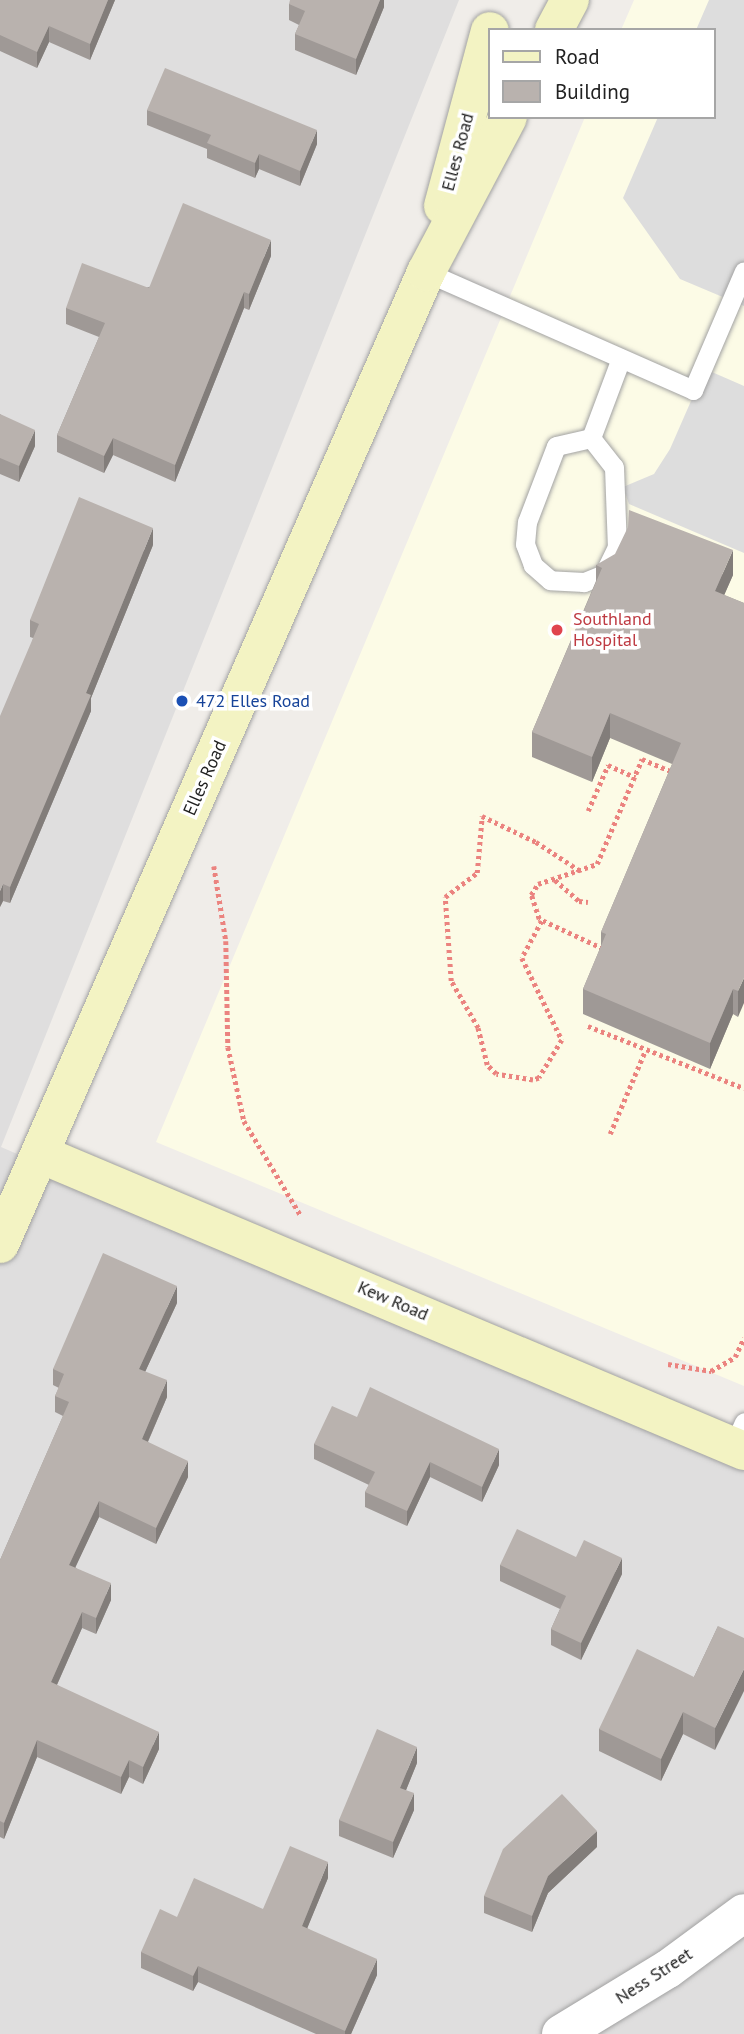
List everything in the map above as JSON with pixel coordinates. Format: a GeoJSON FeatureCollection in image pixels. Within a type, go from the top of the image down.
{"type":"FeatureCollection","features":[{"type":"Feature","properties":{"kind":"main road","name":"Elles Road"},"geometry":{"type":"LineString","coordinates":[[491,28],[499,0]]}},
{"type":"Feature","properties":{"kind":"main road","name":"Elles Road"},"geometry":{"type":"LineString","coordinates":[[426,272],[489,35]]}},
{"type":"Feature","properties":{"kind":"main road","name":"Elles Road"},"geometry":{"type":"LineString","coordinates":[[0,1244],[426,272],[507,119]]}},
{"type":"Feature","properties":{"kind":"main road","name":"Kew Road"},"geometry":{"type":"LineString","coordinates":[[40,1154],[740,1440]]}},
{"type":"Feature","properties":{"kind":"street","name":"Ness Street"},"geometry":{"type":"LineString","coordinates":[[561,2034],[668,1969],[744,1913]]}},
{"type":"Feature","properties":{"kind":"lane"},"geometry":{"type":"LineString","coordinates":[[426,272],[693,390],[744,271]]}},
{"type":"Feature","properties":{"kind":"lane"},"geometry":{"type":"LineString","coordinates":[[591,438],[621,358]]}},
{"type":"Feature","properties":{"kind":"lane"},"geometry":{"type":"LineString","coordinates":[[591,438],[614,467],[617,547],[604,574],[584,582],[550,580],[533,565],[524,544],[527,522],[556,446],[591,438]]}},
{"type":"Feature","properties":{"kind":"path"},"geometry":{"type":"LineString","coordinates":[[604,949],[542,921],[533,911],[531,895],[538,884],[582,872],[600,859],[642,759],[678,774]]}},
{"type":"Feature","properties":{"kind":"path"},"geometry":{"type":"LineString","coordinates":[[588,811],[608,765],[635,777]]}},
{"type":"Feature","properties":{"kind":"path"},"geometry":{"type":"LineString","coordinates":[[542,921],[522,958],[562,1040],[539,1078],[533,1080],[496,1074],[487,1065],[478,1027],[451,981],[446,897],[477,873],[482,816],[536,842],[582,872]]}},
{"type":"Feature","properties":{"kind":"path"},"geometry":{"type":"LineString","coordinates":[[554,879],[579,901],[588,902]]}},
{"type":"Feature","properties":{"kind":"path"},"geometry":{"type":"LineString","coordinates":[[226,941],[228,1046],[244,1121],[299,1214]]}},
{"type":"Feature","properties":{"kind":"path"},"geometry":{"type":"LineString","coordinates":[[588,1026],[645,1051],[744,1088]]}},
{"type":"Feature","properties":{"kind":"path"},"geometry":{"type":"LineString","coordinates":[[610,1134],[645,1051]]}},
{"type":"Feature","properties":{"kind":"path"},"geometry":{"type":"LineString","coordinates":[[668,1364],[711,1371],[734,1357],[744,1338]]}},
{"type":"Feature","properties":{"kind":"shaded area"},"geometry":{"type":"Polygon","coordinates":[[[0,0],[459,0],[1,1147],[744,1467],[744,2034],[0,2034],[0,0]]]}},
{"type":"Feature","properties":{"kind":"shaded area","name":"Southland Hospital"},"geometry":{"type":"Polygon","coordinates":[[[634,0],[744,0],[744,1386],[156,1142],[584,119],[716,119],[716,28],[622,28],[634,0]]]}},
{"type":"Feature","properties":{"kind":"shaded area"},"geometry":{"type":"Polygon","coordinates":[[[709,0],[744,0],[744,306],[680,279],[623,198],[657,119],[716,119],[716,28],[697,28],[709,0]]]}},
{"type":"Feature","properties":{"kind":"shaded area"},"geometry":{"type":"Polygon","coordinates":[[[705,369],[744,386],[744,553],[629,504],[623,487],[654,474],[670,449],[705,369]]]}},
{"type":"Feature","properties":{"kind":"building"},"geometry":{"type":"Polygon","coordinates":[[[0,0],[108,0],[90,44],[49,26],[37,52],[0,35],[0,0]]]}},
{"type":"Feature","properties":{"kind":"building"},"geometry":{"type":"Polygon","coordinates":[[[290,0],[380,0],[356,59],[295,34],[305,11],[289,4],[290,0]]]}},
{"type":"Feature","properties":{"kind":"building"},"geometry":{"type":"Polygon","coordinates":[[[165,68],[317,130],[300,171],[259,154],[255,163],[207,143],[211,135],[147,110],[165,68]]]}},
{"type":"Feature","properties":{"kind":"building"},"geometry":{"type":"Polygon","coordinates":[[[183,203],[271,240],[249,294],[244,292],[175,465],[113,438],[104,456],[57,435],[105,323],[66,308],[82,263],[149,288],[183,203]]]}},
{"type":"Feature","properties":{"kind":"building"},"geometry":{"type":"Polygon","coordinates":[[[0,414],[35,430],[19,466],[0,458],[0,414]]]}},
{"type":"Feature","properties":{"kind":"building"},"geometry":{"type":"Polygon","coordinates":[[[79,497],[153,528],[86,693],[91,695],[10,887],[3,884],[0,891],[0,716],[39,624],[30,620],[79,497]]]}},
{"type":"Feature","properties":{"kind":"building"},"geometry":{"type":"Polygon","coordinates":[[[629,510],[733,550],[715,591],[744,603],[744,978],[738,991],[733,989],[710,1043],[583,989],[606,934],[601,932],[681,743],[610,713],[592,757],[532,732],[602,568],[596,565],[615,554],[628,527],[629,510]]]}},
{"type":"Feature","properties":{"kind":"building"},"geometry":{"type":"Polygon","coordinates":[[[103,1253],[177,1286],[139,1369],[167,1380],[142,1439],[188,1461],[156,1528],[99,1501],[69,1565],[111,1583],[96,1618],[82,1612],[51,1682],[159,1732],[143,1767],[129,1760],[121,1777],[37,1740],[4,1823],[0,1821],[0,1560],[69,1402],[55,1396],[64,1374],[53,1369],[103,1253]]]}},
{"type":"Feature","properties":{"kind":"building"},"geometry":{"type":"Polygon","coordinates":[[[370,1387],[499,1449],[482,1487],[430,1462],[407,1511],[365,1492],[375,1472],[314,1444],[332,1406],[357,1417],[370,1387]]]}},
{"type":"Feature","properties":{"kind":"building"},"geometry":{"type":"Polygon","coordinates":[[[517,1529],[576,1557],[584,1540],[622,1558],[581,1643],[551,1629],[566,1596],[500,1565],[517,1529]]]}},
{"type":"Feature","properties":{"kind":"building"},"geometry":{"type":"Polygon","coordinates":[[[718,1626],[744,1638],[744,1669],[715,1728],[683,1712],[661,1759],[599,1729],[637,1649],[694,1677],[718,1626]]]}},
{"type":"Feature","properties":{"kind":"building"},"geometry":{"type":"Polygon","coordinates":[[[377,1729],[417,1747],[400,1788],[414,1793],[393,1842],[339,1820],[377,1729]]]}},
{"type":"Feature","properties":{"kind":"building"},"geometry":{"type":"Polygon","coordinates":[[[562,1794],[597,1831],[548,1876],[532,1916],[484,1896],[503,1849],[562,1794]]]}},
{"type":"Feature","properties":{"kind":"building"},"geometry":{"type":"Polygon","coordinates":[[[290,1846],[328,1862],[302,1926],[377,1959],[345,2031],[198,1966],[193,1976],[141,1952],[160,1909],[177,1917],[194,1878],[263,1909],[290,1846]]]}},
{"type":"Feature","properties":{"kind":"place","name":"Southland Hospital"},"geometry":{"type":"Point","coordinates":[557,630]}},
{"type":"Feature","properties":{"kind":"place","name":"472 Elles Road"},"geometry":{"type":"Point","coordinates":[182,701]}}]}
